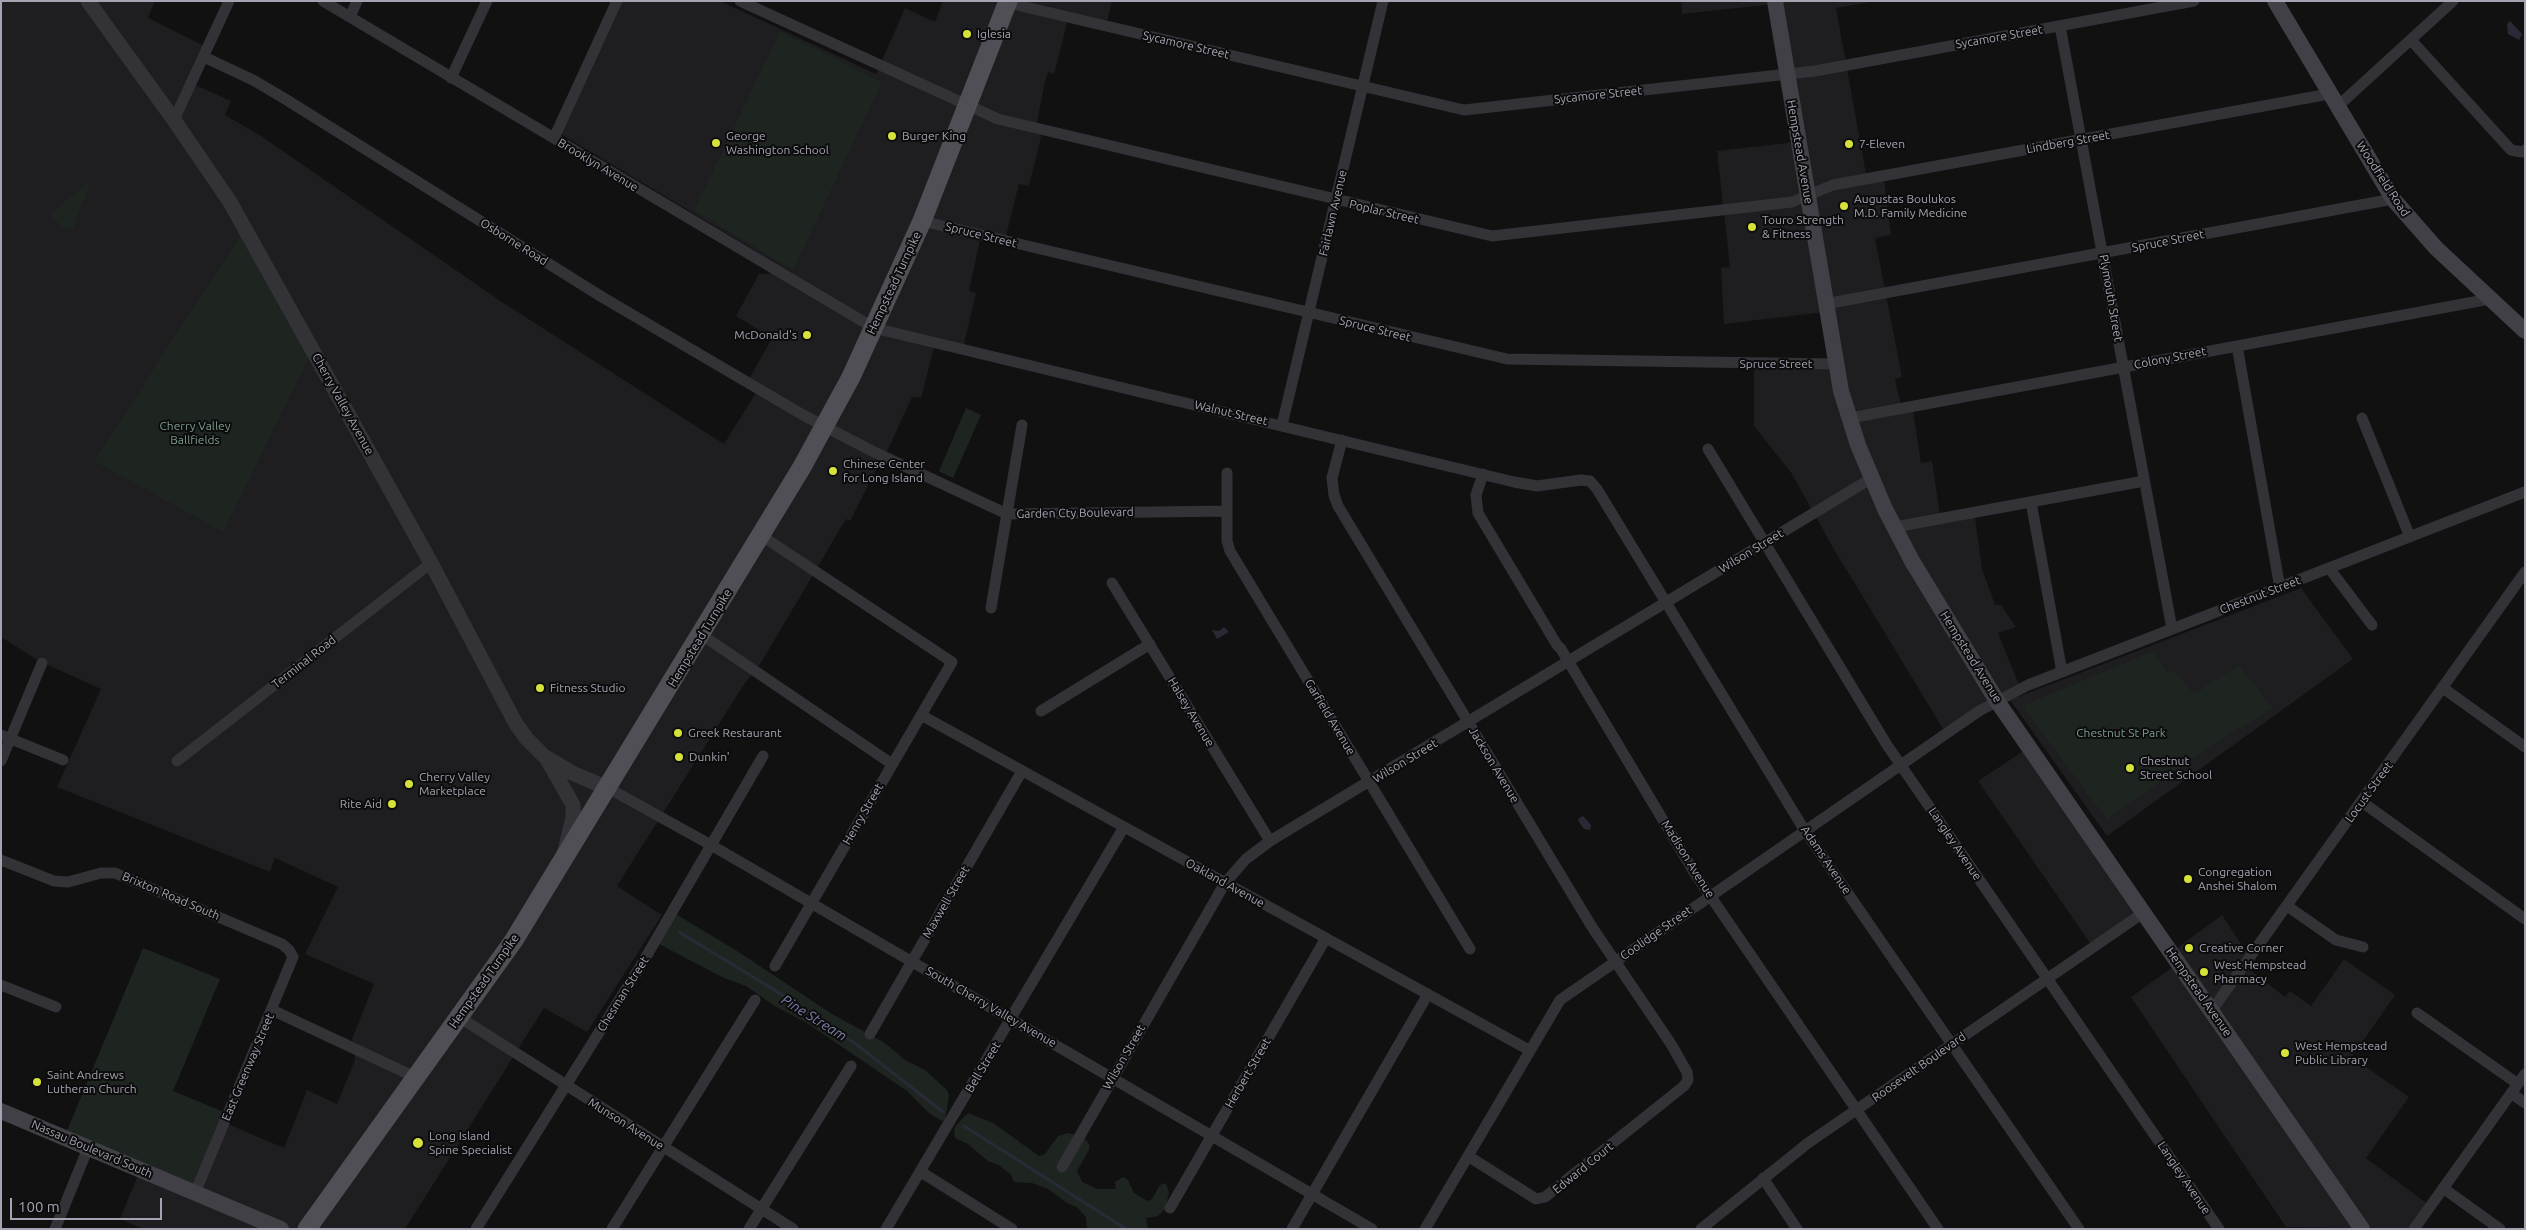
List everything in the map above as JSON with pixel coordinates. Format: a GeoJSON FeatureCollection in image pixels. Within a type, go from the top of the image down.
{"type":"FeatureCollection","features":[{"type":"Feature","properties":{"kind":"main road","name":"Hempstead Avenue"},"geometry":{"type":"LineString","coordinates":[[1775,1],[1836,364],[1858,445],[1895,527],[1912,561],[1998,701],[2362,1229]]}},
{"type":"Feature","properties":{"kind":"main road","name":"Woodfield Road"},"geometry":{"type":"LineString","coordinates":[[2275,1],[2393,199],[2436,248],[2525,331]]}},
{"type":"Feature","properties":{"kind":"main road","name":"Hempstead Turnpike"},"geometry":{"type":"LineString","coordinates":[[307,1229],[514,940],[762,536],[851,376],[874,328],[922,221],[1008,2]]}},
{"type":"Feature","properties":{"kind":"main road","name":"Nassau Boulevard South"},"geometry":{"type":"LineString","coordinates":[[1,1111],[282,1229]]}},
{"type":"Feature","properties":{"kind":"street"},"geometry":{"type":"LineString","coordinates":[[174,120],[229,1]]}},
{"type":"Feature","properties":{"kind":"street","name":"Brooklyn Avenue"},"geometry":{"type":"LineString","coordinates":[[323,1],[874,328]]}},
{"type":"Feature","properties":{"kind":"street"},"geometry":{"type":"LineString","coordinates":[[350,17],[357,1]]}},
{"type":"Feature","properties":{"kind":"street"},"geometry":{"type":"LineString","coordinates":[[451,78],[486,1]]}},
{"type":"Feature","properties":{"kind":"street"},"geometry":{"type":"LineString","coordinates":[[554,138],[617,1]]}},
{"type":"Feature","properties":{"kind":"street","name":"Poplar Street"},"geometry":{"type":"LineString","coordinates":[[740,1],[998,119],[1492,236],[1792,202],[1808,196]]}},
{"type":"Feature","properties":{"kind":"street","name":"Fairlawn Avenue"},"geometry":{"type":"LineString","coordinates":[[1282,425],[1383,1]]}},
{"type":"Feature","properties":{"kind":"street","name":"Sycamore Street"},"geometry":{"type":"LineString","coordinates":[[1008,2],[1363,88],[1464,110],[1786,74],[2194,1]]}},
{"type":"Feature","properties":{"kind":"street"},"geometry":{"type":"LineString","coordinates":[[2333,101],[2411,40],[2453,1]]}},
{"type":"Feature","properties":{"kind":"street","name":"Cherry Valley Avenue"},"geometry":{"type":"LineString","coordinates":[[96,5],[230,202],[431,563],[516,724],[527,739],[544,756],[572,773],[608,788]]}},
{"type":"Feature","properties":{"kind":"street","name":"Plymouth Street"},"geometry":{"type":"LineString","coordinates":[[2060,26],[2172,629]]}},
{"type":"Feature","properties":{"kind":"street"},"geometry":{"type":"LineString","coordinates":[[2411,40],[2511,150],[2521,151]]}},
{"type":"Feature","properties":{"kind":"street","name":"Osborne Road"},"geometry":{"type":"LineString","coordinates":[[204,57],[275,93],[602,297],[824,426]]}},
{"type":"Feature","properties":{"kind":"street","name":"Lindberg Street"},"geometry":{"type":"LineString","coordinates":[[1808,196],[1833,186],[2081,139],[2333,101]]}},
{"type":"Feature","properties":{"kind":"street","name":"Spruce Street"},"geometry":{"type":"LineString","coordinates":[[1826,304],[2393,199]]}},
{"type":"Feature","properties":{"kind":"street","name":"Spruce Street"},"geometry":{"type":"LineString","coordinates":[[922,221],[1507,359],[1836,364]]}},
{"type":"Feature","properties":{"kind":"street","name":"Colony Street"},"geometry":{"type":"LineString","coordinates":[[1850,418],[2490,299]]}},
{"type":"Feature","properties":{"kind":"street","name":"Walnut Street"},"geometry":{"type":"LineString","coordinates":[[874,328],[1537,486],[1581,480],[1590,481]]}},
{"type":"Feature","properties":{"kind":"street"},"geometry":{"type":"LineString","coordinates":[[2237,346],[2280,588]]}},
{"type":"Feature","properties":{"kind":"street"},"geometry":{"type":"LineString","coordinates":[[2362,418],[2410,537]]}},
{"type":"Feature","properties":{"kind":"street"},"geometry":{"type":"LineString","coordinates":[[991,608],[1022,425]]}},
{"type":"Feature","properties":{"kind":"street","name":"Garden Cty Boulevard"},"geometry":{"type":"LineString","coordinates":[[824,426],[872,451],[1007,514],[1227,511]]}},
{"type":"Feature","properties":{"kind":"street","name":"Jackson Avenue"},"geometry":{"type":"LineString","coordinates":[[1342,440],[1332,478],[1334,495],[1338,506],[1614,962],[1671,1044],[1687,1072],[1688,1080]]}},
{"type":"Feature","properties":{"kind":"street","name":"Langley Avenue"},"geometry":{"type":"LineString","coordinates":[[1708,449],[1901,765],[2219,1229]]}},
{"type":"Feature","properties":{"kind":"street","name":"Garfield Avenue"},"geometry":{"type":"LineString","coordinates":[[1227,473],[1227,541],[1230,551],[1470,950]]}},
{"type":"Feature","properties":{"kind":"street","name":"Madison Avenue"},"geometry":{"type":"LineString","coordinates":[[1483,474],[1476,496],[1478,513],[1710,896],[1938,1229]]}},
{"type":"Feature","properties":{"kind":"street","name":"Wilson Street"},"geometry":{"type":"LineString","coordinates":[[1062,1167],[1225,883],[1246,858],[1270,841],[1872,478]]}},
{"type":"Feature","properties":{"kind":"street"},"geometry":{"type":"LineString","coordinates":[[1895,527],[2144,480]]}},
{"type":"Feature","properties":{"kind":"street","name":"Adams Avenue"},"geometry":{"type":"LineString","coordinates":[[1590,481],[1597,489],[1805,831],[2079,1229]]}},
{"type":"Feature","properties":{"kind":"street","name":"Chestnut Street"},"geometry":{"type":"LineString","coordinates":[[1998,701],[2062,672],[2525,492]]}},
{"type":"Feature","properties":{"kind":"street"},"geometry":{"type":"LineString","coordinates":[[2030,502],[2062,672]]}},
{"type":"Feature","properties":{"kind":"street","name":"Henry Street"},"geometry":{"type":"LineString","coordinates":[[762,536],[952,662],[775,966]]}},
{"type":"Feature","properties":{"kind":"street","name":"Terminal Road"},"geometry":{"type":"LineString","coordinates":[[177,761],[431,563]]}},
{"type":"Feature","properties":{"kind":"street"},"geometry":{"type":"LineString","coordinates":[[2329,568],[2372,625]]}},
{"type":"Feature","properties":{"kind":"street","name":"Locust Street"},"geometry":{"type":"LineString","coordinates":[[2212,1010],[2523,578]]}},
{"type":"Feature","properties":{"kind":"street","name":"Halsey Avenue"},"geometry":{"type":"LineString","coordinates":[[1112,583],[1270,841]]}},
{"type":"Feature","properties":{"kind":"street"},"geometry":{"type":"LineString","coordinates":[[702,635],[892,764]]}},
{"type":"Feature","properties":{"kind":"street"},"geometry":{"type":"LineString","coordinates":[[1041,711],[1150,644]]}},
{"type":"Feature","properties":{"kind":"street"},"geometry":{"type":"LineString","coordinates":[[1,761],[6,737],[42,663]]}},
{"type":"Feature","properties":{"kind":"street"},"geometry":{"type":"LineString","coordinates":[[2443,688],[2525,747]]}},
{"type":"Feature","properties":{"kind":"street","name":"Coolidge Street"},"geometry":{"type":"LineString","coordinates":[[1426,1229],[1560,1000],[1979,711],[1998,701]]}},
{"type":"Feature","properties":{"kind":"street","name":"Oakland Avenue"},"geometry":{"type":"LineString","coordinates":[[921,715],[1530,1050]]}},
{"type":"Feature","properties":{"kind":"street"},"geometry":{"type":"LineString","coordinates":[[6,737],[63,760]]}},
{"type":"Feature","properties":{"kind":"street"},"geometry":{"type":"LineString","coordinates":[[544,756],[573,805],[571,825],[563,858]]}},
{"type":"Feature","properties":{"kind":"street","name":"Chesman Street"},"geometry":{"type":"LineString","coordinates":[[476,1229],[640,967],[763,756]]}},
{"type":"Feature","properties":{"kind":"street","name":"Maxwell Street"},"geometry":{"type":"LineString","coordinates":[[870,1034],[1022,771]]}},
{"type":"Feature","properties":{"kind":"street","name":"South Cherry Valley Avenue"},"geometry":{"type":"LineString","coordinates":[[608,788],[912,961],[1372,1229]]}},
{"type":"Feature","properties":{"kind":"street"},"geometry":{"type":"LineString","coordinates":[[2362,802],[2525,918]]}},
{"type":"Feature","properties":{"kind":"street","name":"Bell Street"},"geometry":{"type":"LineString","coordinates":[[886,1229],[1012,1020],[1124,827]]}},
{"type":"Feature","properties":{"kind":"street","name":"Brixton Road South"},"geometry":{"type":"LineString","coordinates":[[1,860],[54,881],[68,882],[101,873],[115,873],[282,944]]}},
{"type":"Feature","properties":{"kind":"street"},"geometry":{"type":"LineString","coordinates":[[2287,906],[2336,940],[2363,946]]}},
{"type":"Feature","properties":{"kind":"street","name":"Roosevelt Boulevard"},"geometry":{"type":"LineString","coordinates":[[1701,1229],[1763,1178],[1857,1110],[2143,913]]}},
{"type":"Feature","properties":{"kind":"street","name":"Herbert Street"},"geometry":{"type":"LineString","coordinates":[[1170,1208],[1326,938]]}},
{"type":"Feature","properties":{"kind":"street","name":"East Greenway Street"},"geometry":{"type":"LineString","coordinates":[[202,1196],[293,957],[282,944]]}},
{"type":"Feature","properties":{"kind":"street"},"geometry":{"type":"LineString","coordinates":[[1,985],[56,1007]]}},
{"type":"Feature","properties":{"kind":"street"},"geometry":{"type":"LineString","coordinates":[[1292,1229],[1428,994]]}},
{"type":"Feature","properties":{"kind":"street"},"geometry":{"type":"LineString","coordinates":[[612,1229],[755,1000]]}},
{"type":"Feature","properties":{"kind":"street"},"geometry":{"type":"LineString","coordinates":[[272,1010],[417,1078]]}},
{"type":"Feature","properties":{"kind":"street"},"geometry":{"type":"LineString","coordinates":[[2417,1013],[2514,1088],[2525,1102]]}},
{"type":"Feature","properties":{"kind":"street","name":"Munson Avenue"},"geometry":{"type":"LineString","coordinates":[[459,1017],[793,1229]]}},
{"type":"Feature","properties":{"kind":"street"},"geometry":{"type":"LineString","coordinates":[[749,1229],[852,1066]]}},
{"type":"Feature","properties":{"kind":"street"},"geometry":{"type":"LineString","coordinates":[[2414,1229],[2525,1074]]}},
{"type":"Feature","properties":{"kind":"street","name":"Edward Court"},"geometry":{"type":"LineString","coordinates":[[1468,1156],[1536,1199],[1545,1197],[1587,1165],[1688,1080]]}},
{"type":"Feature","properties":{"kind":"street"},"geometry":{"type":"LineString","coordinates":[[55,1229],[88,1148]]}},
{"type":"Feature","properties":{"kind":"street"},"geometry":{"type":"LineString","coordinates":[[921,1172],[1012,1229]]}},
{"type":"Feature","properties":{"kind":"street"},"geometry":{"type":"LineString","coordinates":[[1763,1178],[1797,1229]]}},
{"type":"Feature","properties":{"kind":"street"},"geometry":{"type":"LineString","coordinates":[[2443,1188],[2500,1229]]}},
{"type":"Feature","properties":{"kind":"shaded area"},"geometry":{"type":"Polygon","coordinates":[[[1,1],[155,1],[148,18],[206,47],[189,82],[231,101],[225,115],[261,136],[502,302],[724,444],[759,388],[748,381],[772,338],[736,316],[759,274],[793,273],[561,134],[623,1],[720,1],[876,74],[905,8],[935,22],[943,1],[1112,1],[1106,25],[1069,16],[1054,74],[1048,72],[1045,82],[1036,127],[1043,129],[1029,186],[1019,184],[1005,240],[981,235],[969,291],[976,293],[963,348],[935,343],[921,398],[912,397],[885,456],[883,456],[850,521],[846,519],[762,661],[743,686],[617,886],[662,915],[587,1032],[544,1008],[405,1229],[143,1229],[120,1219],[142,1165],[221,1121],[284,1148],[307,1090],[337,1104],[355,1060],[352,1039],[374,984],[305,954],[338,887],[275,858],[270,872],[57,787],[101,689],[39,661],[1,637],[1,1]]]}},
{"type":"Feature","properties":{"kind":"shaded area"},"geometry":{"type":"Polygon","coordinates":[[[1681,1],[1876,1],[1836,8],[1866,174],[1883,172],[1891,235],[1875,238],[1902,377],[1895,379],[1901,406],[1912,404],[1921,463],[1932,461],[1940,515],[1974,510],[1982,569],[1995,605],[2001,605],[2016,627],[1998,633],[2020,687],[1945,732],[1832,546],[1792,474],[1754,426],[1754,365],[1835,366],[1825,312],[1724,324],[1721,268],[1730,267],[1717,151],[1796,142],[1774,4],[1682,14],[1681,1]]]}},
{"type":"Feature","properties":{"kind":"shaded area"},"geometry":{"type":"Polygon","coordinates":[[[2510,21],[2522,34],[2519,40],[2508,34],[2507,24],[2510,21]]]}},
{"type":"Feature","properties":{"kind":"shaded area","name":"Chestnut Street School"},"geometry":{"type":"Polygon","coordinates":[[[2301,588],[2353,659],[2107,836],[2010,700],[2301,588]]]}},
{"type":"Feature","properties":{"kind":"shaded area"},"geometry":{"type":"Polygon","coordinates":[[[1224,627],[1229,632],[1217,639],[1212,630],[1219,631],[1224,627]]]}},
{"type":"Feature","properties":{"kind":"shaded area"},"geometry":{"type":"Polygon","coordinates":[[[2028,748],[2140,913],[2092,946],[1978,781],[2028,748]]]}},
{"type":"Feature","properties":{"kind":"shaded area"},"geometry":{"type":"Polygon","coordinates":[[[1583,816],[1591,825],[1590,830],[1584,829],[1579,822],[1578,819],[1583,816]]]}},
{"type":"Feature","properties":{"kind":"shaded area"},"geometry":{"type":"Polygon","coordinates":[[[2222,915],[2249,956],[2242,964],[2285,997],[2290,991],[2311,1006],[2344,959],[2395,995],[2352,1057],[2409,1097],[2366,1158],[2429,1205],[2412,1229],[2286,1227],[2131,997],[2177,964],[2170,953],[2222,915]]]}},
{"type":"Feature","properties":{"kind":"green space"},"geometry":{"type":"Polygon","coordinates":[[[780,32],[882,82],[793,270],[694,210],[780,32]]]}},
{"type":"Feature","properties":{"kind":"green space"},"geometry":{"type":"Polygon","coordinates":[[[90,183],[73,228],[67,230],[52,218],[51,213],[90,183]]]}},
{"type":"Feature","properties":{"kind":"green space","name":"Cherry Valley Ballfields"},"geometry":{"type":"Polygon","coordinates":[[[243,232],[313,350],[223,532],[94,461],[243,232]]]}},
{"type":"Feature","properties":{"kind":"green space"},"geometry":{"type":"Polygon","coordinates":[[[966,408],[981,415],[953,478],[939,471],[966,408]]]}},
{"type":"Feature","properties":{"kind":"green space","name":"Chestnut St Park"},"geometry":{"type":"Polygon","coordinates":[[[2154,651],[2168,673],[2174,670],[2194,694],[2239,665],[2272,708],[2205,750],[2107,819],[2022,706],[2154,651]]]}},
{"type":"Feature","properties":{"kind":"green space"},"geometry":{"type":"Polygon","coordinates":[[[674,913],[737,951],[832,1014],[885,1043],[905,1060],[925,1070],[947,1090],[949,1096],[945,1120],[942,1121],[930,1114],[907,1091],[807,1023],[773,1005],[746,986],[724,978],[657,943],[674,913]]]}},
{"type":"Feature","properties":{"kind":"green space"},"geometry":{"type":"Polygon","coordinates":[[[143,948],[220,979],[173,1091],[224,1112],[193,1186],[66,1133],[143,948]]]}},
{"type":"Feature","properties":{"kind":"green space"},"geometry":{"type":"Polygon","coordinates":[[[968,1113],[993,1123],[1039,1156],[1045,1154],[1058,1136],[1068,1133],[1084,1137],[1089,1144],[1089,1150],[1077,1171],[1082,1182],[1097,1189],[1116,1189],[1115,1182],[1123,1177],[1128,1180],[1134,1193],[1147,1201],[1152,1199],[1160,1185],[1166,1183],[1169,1193],[1165,1209],[1158,1216],[1146,1218],[1148,1229],[1087,1229],[1086,1217],[1077,1207],[1067,1203],[1048,1189],[1032,1183],[1014,1182],[1011,1175],[999,1165],[988,1161],[968,1144],[955,1138],[954,1131],[956,1125],[968,1113]]]}},
{"type":"Feature","properties":{"kind":"waterway","name":"Pine Stream"},"geometry":{"type":"LineString","coordinates":[[679,932],[776,991],[856,1044],[943,1112]]}},
{"type":"Feature","properties":{"kind":"waterway","name":"Pine Stream"},"geometry":{"type":"LineString","coordinates":[[964,1126],[1126,1229]]}},
{"type":"Feature","properties":{"kind":"place","name":"Iglesia"},"geometry":{"type":"Point","coordinates":[967,34]}},
{"type":"Feature","properties":{"kind":"place","name":"Burger King"},"geometry":{"type":"Point","coordinates":[892,136]}},
{"type":"Feature","properties":{"kind":"place","name":"George Washington School"},"geometry":{"type":"Point","coordinates":[716,143]}},
{"type":"Feature","properties":{"kind":"place","name":"7-Eleven"},"geometry":{"type":"Point","coordinates":[1849,144]}},
{"type":"Feature","properties":{"kind":"place","name":"Augustas Boulukos M.D. Family Medicine"},"geometry":{"type":"Point","coordinates":[1844,206]}},
{"type":"Feature","properties":{"kind":"place","name":"Touro Strength & Fitness"},"geometry":{"type":"Point","coordinates":[1752,227]}},
{"type":"Feature","properties":{"kind":"place","name":"McDonald's"},"geometry":{"type":"Point","coordinates":[807,335]}},
{"type":"Feature","properties":{"kind":"place","name":"Chinese Center for Long Island"},"geometry":{"type":"Point","coordinates":[833,471]}},
{"type":"Feature","properties":{"kind":"place","name":"Fitness Studio"},"geometry":{"type":"Point","coordinates":[540,688]}},
{"type":"Feature","properties":{"kind":"place","name":"Greek Restaurant"},"geometry":{"type":"Point","coordinates":[678,733]}},
{"type":"Feature","properties":{"kind":"place","name":"Dunkin'"},"geometry":{"type":"Point","coordinates":[679,757]}},
{"type":"Feature","properties":{"kind":"place","name":"Chestnut Street School"},"geometry":{"type":"Point","coordinates":[2130,768]}},
{"type":"Feature","properties":{"kind":"place","name":"Cherry Valley Marketplace"},"geometry":{"type":"Point","coordinates":[409,784]}},
{"type":"Feature","properties":{"kind":"place","name":"Rite Aid"},"geometry":{"type":"Point","coordinates":[392,804]}},
{"type":"Feature","properties":{"kind":"place","name":"Congregation Anshei Shalom"},"geometry":{"type":"Point","coordinates":[2188,879]}},
{"type":"Feature","properties":{"kind":"place","name":"Creative Corner"},"geometry":{"type":"Point","coordinates":[2189,948]}},
{"type":"Feature","properties":{"kind":"place","name":"West Hempstead Pharmacy"},"geometry":{"type":"Point","coordinates":[2204,972]}},
{"type":"Feature","properties":{"kind":"place","name":"West Hempstead Public Library"},"geometry":{"type":"Point","coordinates":[2285,1053]}},
{"type":"Feature","properties":{"kind":"place","name":"Saint Andrews Lutheran Church"},"geometry":{"type":"Point","coordinates":[37,1082]}},
{"type":"Feature","properties":{"kind":"place","name":"Long Island Spine Specialist"},"geometry":{"type":"Point","coordinates":[418,1143]}}]}
